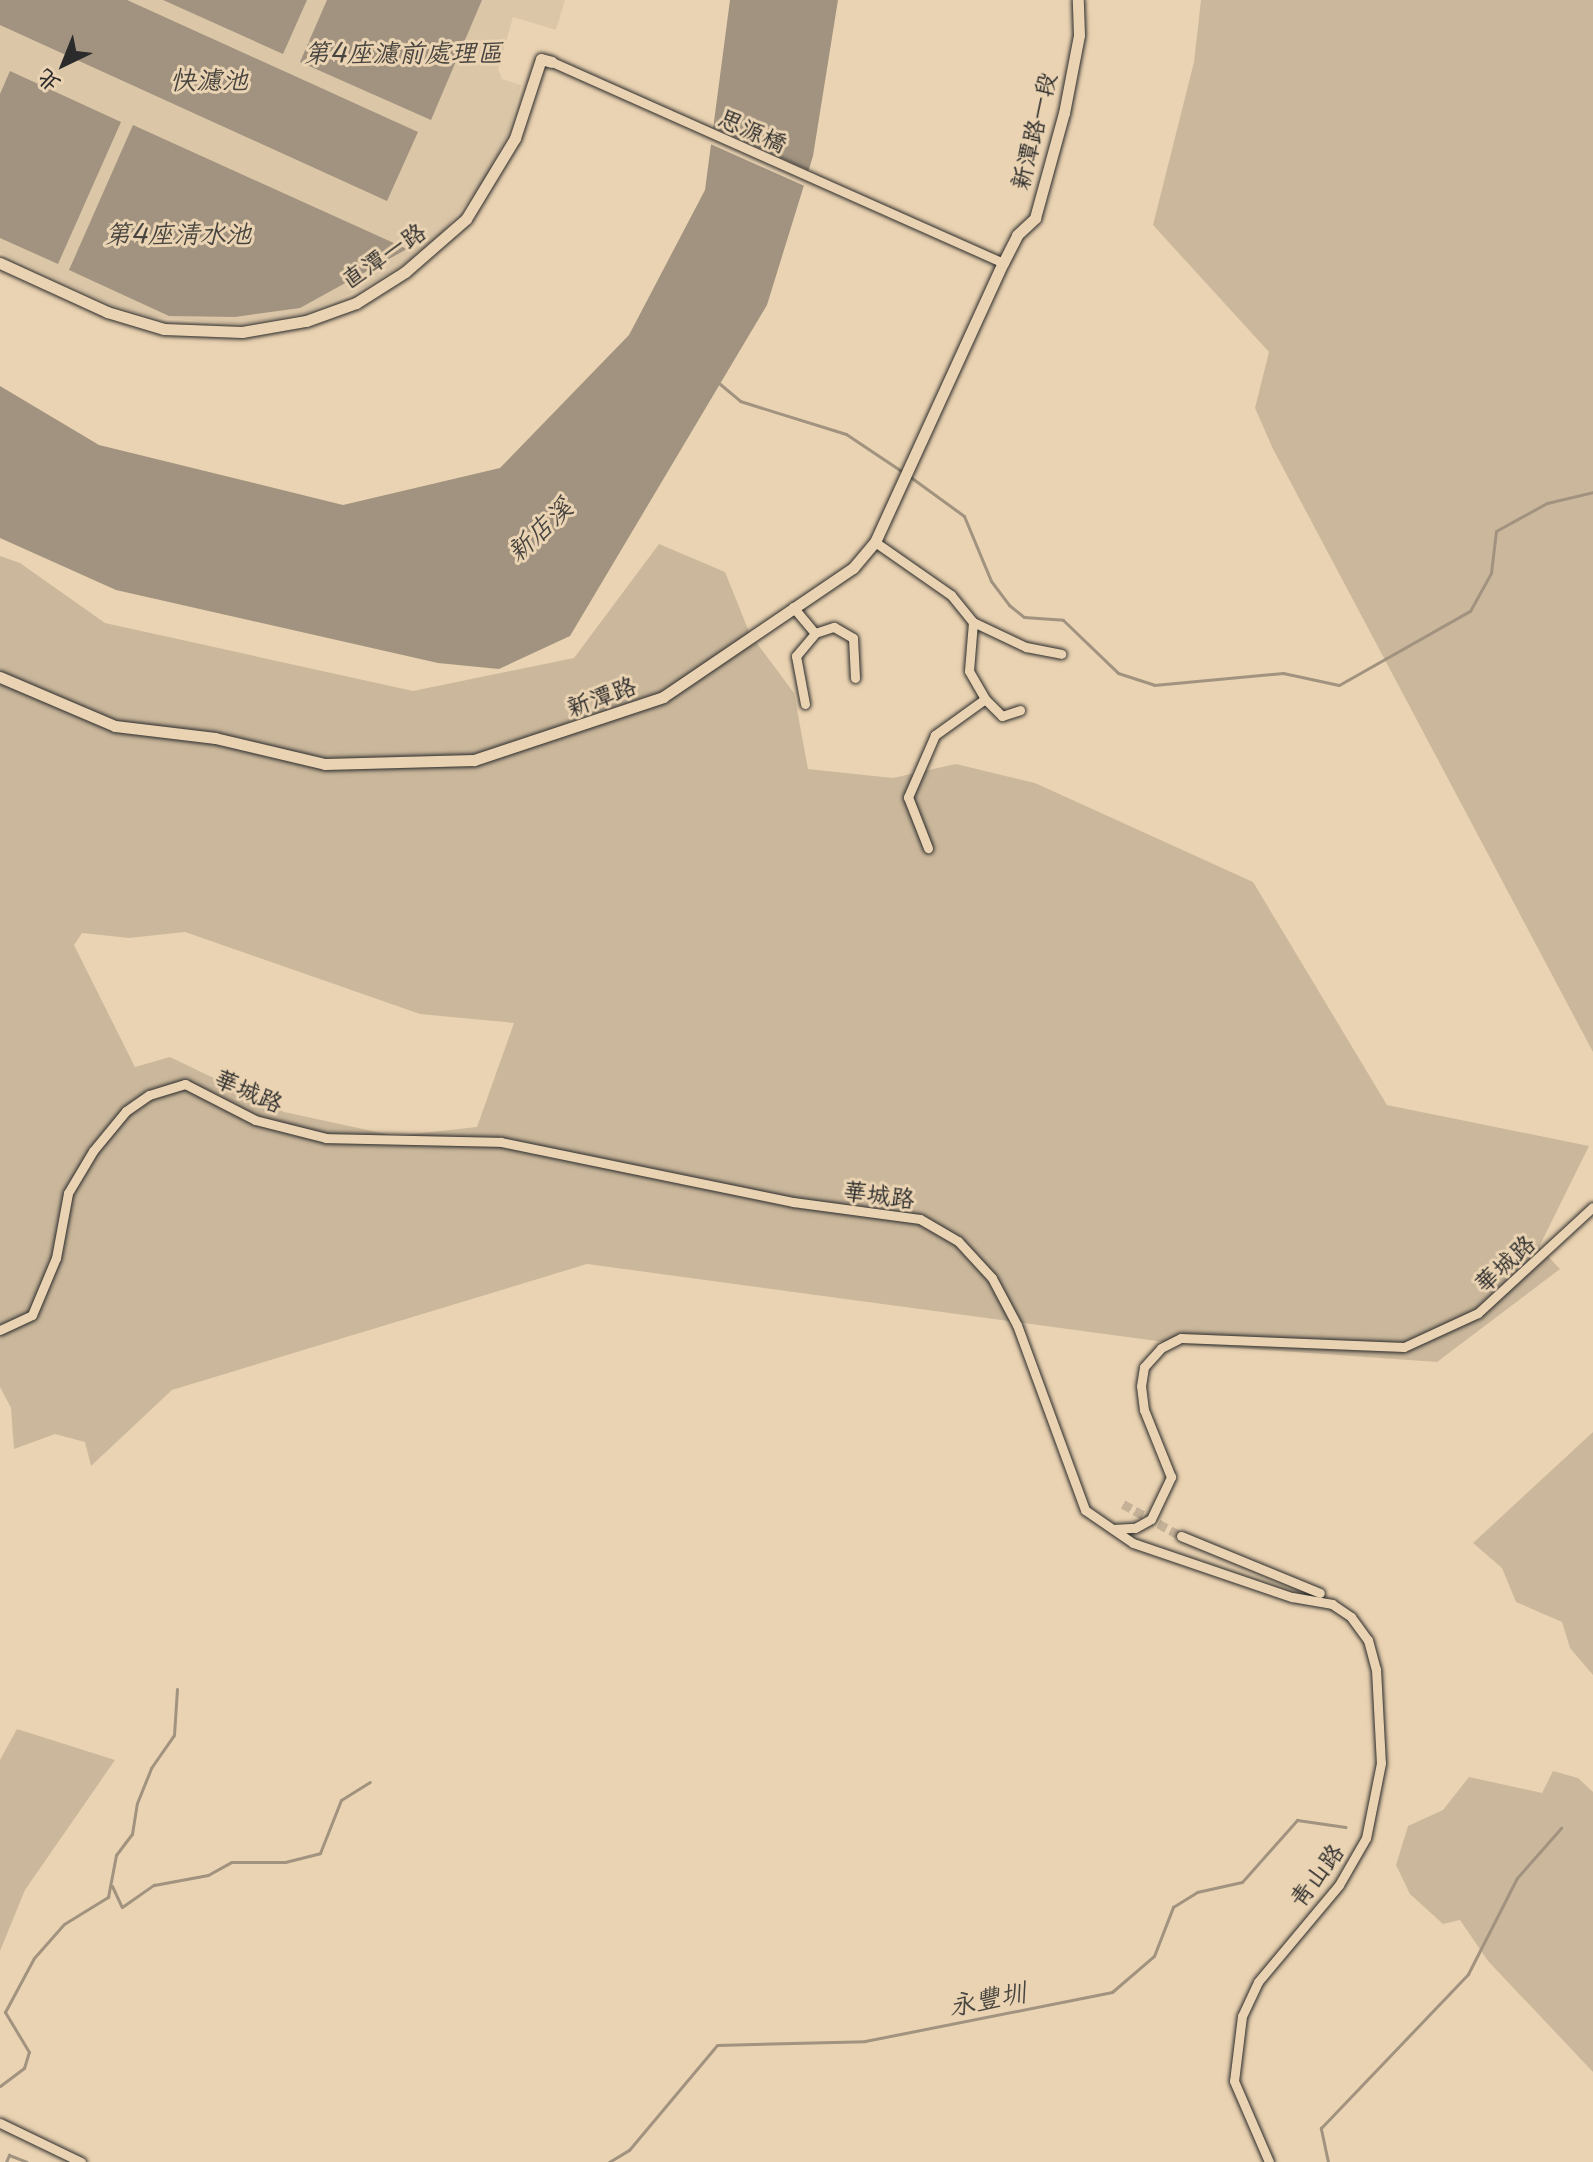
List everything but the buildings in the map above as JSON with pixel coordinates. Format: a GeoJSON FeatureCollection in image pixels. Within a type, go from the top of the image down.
{"type":"FeatureCollection","features":[{"type":"Feature","properties":{"kind":"street","name":"新潭路一段"},"geometry":{"type":"LineString","coordinates":[[1003,263],[1017,235],[1035,218],[1064,113],[1079,35],[1078,0]]}},
{"type":"Feature","properties":{"kind":"street","name":"直潭一路"},"geometry":{"type":"LineString","coordinates":[[0,263],[107,312],[164,329],[242,332],[306,321],[343,308],[405,272],[466,219],[515,138],[541,59],[552,62]]}},
{"type":"Feature","properties":{"kind":"street","name":"思源橋"},"geometry":{"type":"LineString","coordinates":[[552,62],[1003,263]]}},
{"type":"Feature","properties":{"kind":"street","name":"新潭路"},"geometry":{"type":"LineString","coordinates":[[0,677],[115,726],[215,738],[325,764],[474,760],[663,697],[853,568],[875,542],[912,468],[1003,263]]}},
{"type":"Feature","properties":{"kind":"street"},"geometry":{"type":"LineString","coordinates":[[875,542],[951,595],[973,622],[1026,647],[1061,654]]}},
{"type":"Feature","properties":{"kind":"street"},"geometry":{"type":"LineString","coordinates":[[793,607],[815,633]]}},
{"type":"Feature","properties":{"kind":"street"},"geometry":{"type":"LineString","coordinates":[[973,622],[969,671],[985,699],[1002,716],[1020,710]]}},
{"type":"Feature","properties":{"kind":"street"},"geometry":{"type":"LineString","coordinates":[[805,704],[796,656],[815,633],[834,627],[853,638],[855,678]]}},
{"type":"Feature","properties":{"kind":"street"},"geometry":{"type":"LineString","coordinates":[[928,848],[908,797],[935,735],[985,699]]}},
{"type":"Feature","properties":{"kind":"street","name":"華城路"},"geometry":{"type":"LineString","coordinates":[[0,1330],[32,1315],[56,1258],[68,1193],[93,1151],[126,1111],[149,1095],[185,1084],[255,1120],[326,1138],[501,1142],[793,1202],[920,1219],[958,1241],[992,1278],[1032,1361],[1085,1510],[1113,1529],[1135,1528],[1151,1519],[1171,1477],[1144,1410],[1141,1386],[1144,1367],[1161,1348],[1181,1338],[1205,1337],[1404,1347],[1478,1313],[1593,1207]]}},
{"type":"Feature","properties":{"kind":"street","name":"青山路"},"geometry":{"type":"LineString","coordinates":[[1113,1529],[1133,1543],[1292,1597],[1332,1604],[1351,1617],[1368,1640],[1376,1669],[1381,1763],[1372,1815],[1360,1851],[1339,1885],[1258,1982],[1242,2016],[1234,2081],[1269,2162]]}},
{"type":"Feature","properties":{"kind":"street"},"geometry":{"type":"LineString","coordinates":[[1181,1536],[1320,1593]]}},
{"type":"Feature","properties":{"kind":"street"},"geometry":{"type":"LineString","coordinates":[[0,2123],[81,2162]]}},
{"type":"Feature","properties":{"kind":"shaded area"},"geometry":{"type":"Polygon","coordinates":[[[0,0],[565,0],[556,30],[513,17],[498,69],[502,79],[521,85],[508,133],[486,178],[442,233],[409,261],[365,287],[306,313],[243,324],[151,317],[112,305],[0,252],[0,0]]]}},
{"type":"Feature","properties":{"kind":"shaded area"},"geometry":{"type":"Polygon","coordinates":[[[1201,0],[1593,0],[1593,1052],[1273,449],[1255,408],[1269,352],[1153,225],[1194,62],[1201,0]]]}},
{"type":"Feature","properties":{"kind":"shaded area"},"geometry":{"type":"Polygon","coordinates":[[[659,544],[725,572],[750,634],[794,693],[808,769],[893,778],[956,764],[1035,783],[1253,882],[1387,1105],[1589,1146],[1539,1247],[1560,1269],[1437,1362],[1179,1344],[587,1264],[172,1390],[91,1466],[85,1442],[55,1434],[14,1449],[11,1408],[0,1387],[0,556],[20,563],[105,623],[413,691],[574,658],[659,544]],[[185,932],[129,938],[82,933],[74,945],[135,1067],[170,1057],[284,1112],[395,1136],[477,1127],[514,1023],[420,1014],[185,932]]]}},
{"type":"Feature","properties":{"kind":"shaded area"},"geometry":{"type":"Polygon","coordinates":[[[1593,1432],[1593,1675],[1570,1648],[1562,1622],[1516,1602],[1502,1568],[1473,1543],[1593,1432]]]}},
{"type":"Feature","properties":{"kind":"shaded area"},"geometry":{"type":"Polygon","coordinates":[[[17,1729],[115,1760],[25,1890],[0,1951],[0,1760],[17,1729]]]}},
{"type":"Feature","properties":{"kind":"shaded area"},"geometry":{"type":"Polygon","coordinates":[[[1553,1771],[1578,1778],[1593,1792],[1593,2072],[1488,1961],[1460,1920],[1443,1924],[1410,1894],[1396,1865],[1408,1826],[1443,1810],[1469,1777],[1542,1793],[1553,1771]]]}},
{"type":"Feature","properties":{"kind":"water","name":"快濾池"},"geometry":{"type":"Polygon","coordinates":[[[0,0],[127,0],[418,132],[387,201],[0,25],[0,0]]]}},
{"type":"Feature","properties":{"kind":"water"},"geometry":{"type":"Polygon","coordinates":[[[163,0],[307,0],[283,54],[163,0]]]}},
{"type":"Feature","properties":{"kind":"water","name":"第4座濾前處理區"},"geometry":{"type":"Polygon","coordinates":[[[327,0],[482,0],[431,120],[300,62],[327,0]]]}},
{"type":"Feature","properties":{"kind":"water","name":"新店溪"},"geometry":{"type":"Polygon","coordinates":[[[730,0],[838,0],[813,156],[767,305],[570,636],[499,669],[438,663],[116,590],[0,538],[0,386],[99,445],[343,505],[500,468],[629,335],[705,190],[730,0]]]}},
{"type":"Feature","properties":{"kind":"water"},"geometry":{"type":"Polygon","coordinates":[[[10,71],[121,122],[58,264],[0,238],[0,94],[10,71]]]}},
{"type":"Feature","properties":{"kind":"water","name":"第4座清水池"},"geometry":{"type":"Polygon","coordinates":[[[133,125],[407,249],[300,308],[235,317],[169,316],[69,270],[133,125]]]}},
{"type":"Feature","properties":{"kind":"pier"},"geometry":{"type":"Polygon","coordinates":[[[709,126],[812,172],[806,187],[702,141],[709,126]]]}},
{"type":"Feature","properties":{"kind":"waterway"},"geometry":{"type":"LineString","coordinates":[[720,384],[740,401],[846,434],[909,476],[964,516],[991,581],[1009,605],[1024,617],[1063,620],[1118,673],[1154,685],[1283,673],[1339,685],[1470,611],[1491,573],[1496,531],[1547,503],[1593,492]]}},
{"type":"Feature","properties":{"kind":"waterway"},"geometry":{"type":"LineString","coordinates":[[0,2086],[24,2068],[29,2052],[5,2012],[34,1958],[64,1924],[108,1897],[116,1855],[132,1834],[137,1803],[151,1768],[174,1735],[177,1689]]}},
{"type":"Feature","properties":{"kind":"waterway"},"geometry":{"type":"LineString","coordinates":[[112,1886],[122,1907],[154,1885],[208,1875],[231,1862],[285,1862],[320,1853],[341,1800],[370,1782]]}},
{"type":"Feature","properties":{"kind":"waterway","name":"永豐圳"},"geometry":{"type":"LineString","coordinates":[[609,2162],[629,2150],[717,2045],[865,2041],[1112,1992],[1154,1956],[1173,1907],[1197,1892],[1242,1882],[1297,1820],[1345,1827]]}},
{"type":"Feature","properties":{"kind":"waterway"},"geometry":{"type":"LineString","coordinates":[[1328,2162],[1321,2128],[1468,1974],[1517,1878],[1561,1828]]}},
{"type":"Feature","properties":{"kind":"waterway","name":"永豐圳"},"geometry":{"type":"LineString","coordinates":[[6,2162],[9,2155],[27,2162]]}},
{"type":"Feature","properties":{"kind":"tunnel"},"geometry":{"type":"LineString","coordinates":[[1123,1504],[1181,1536]]}}]}
